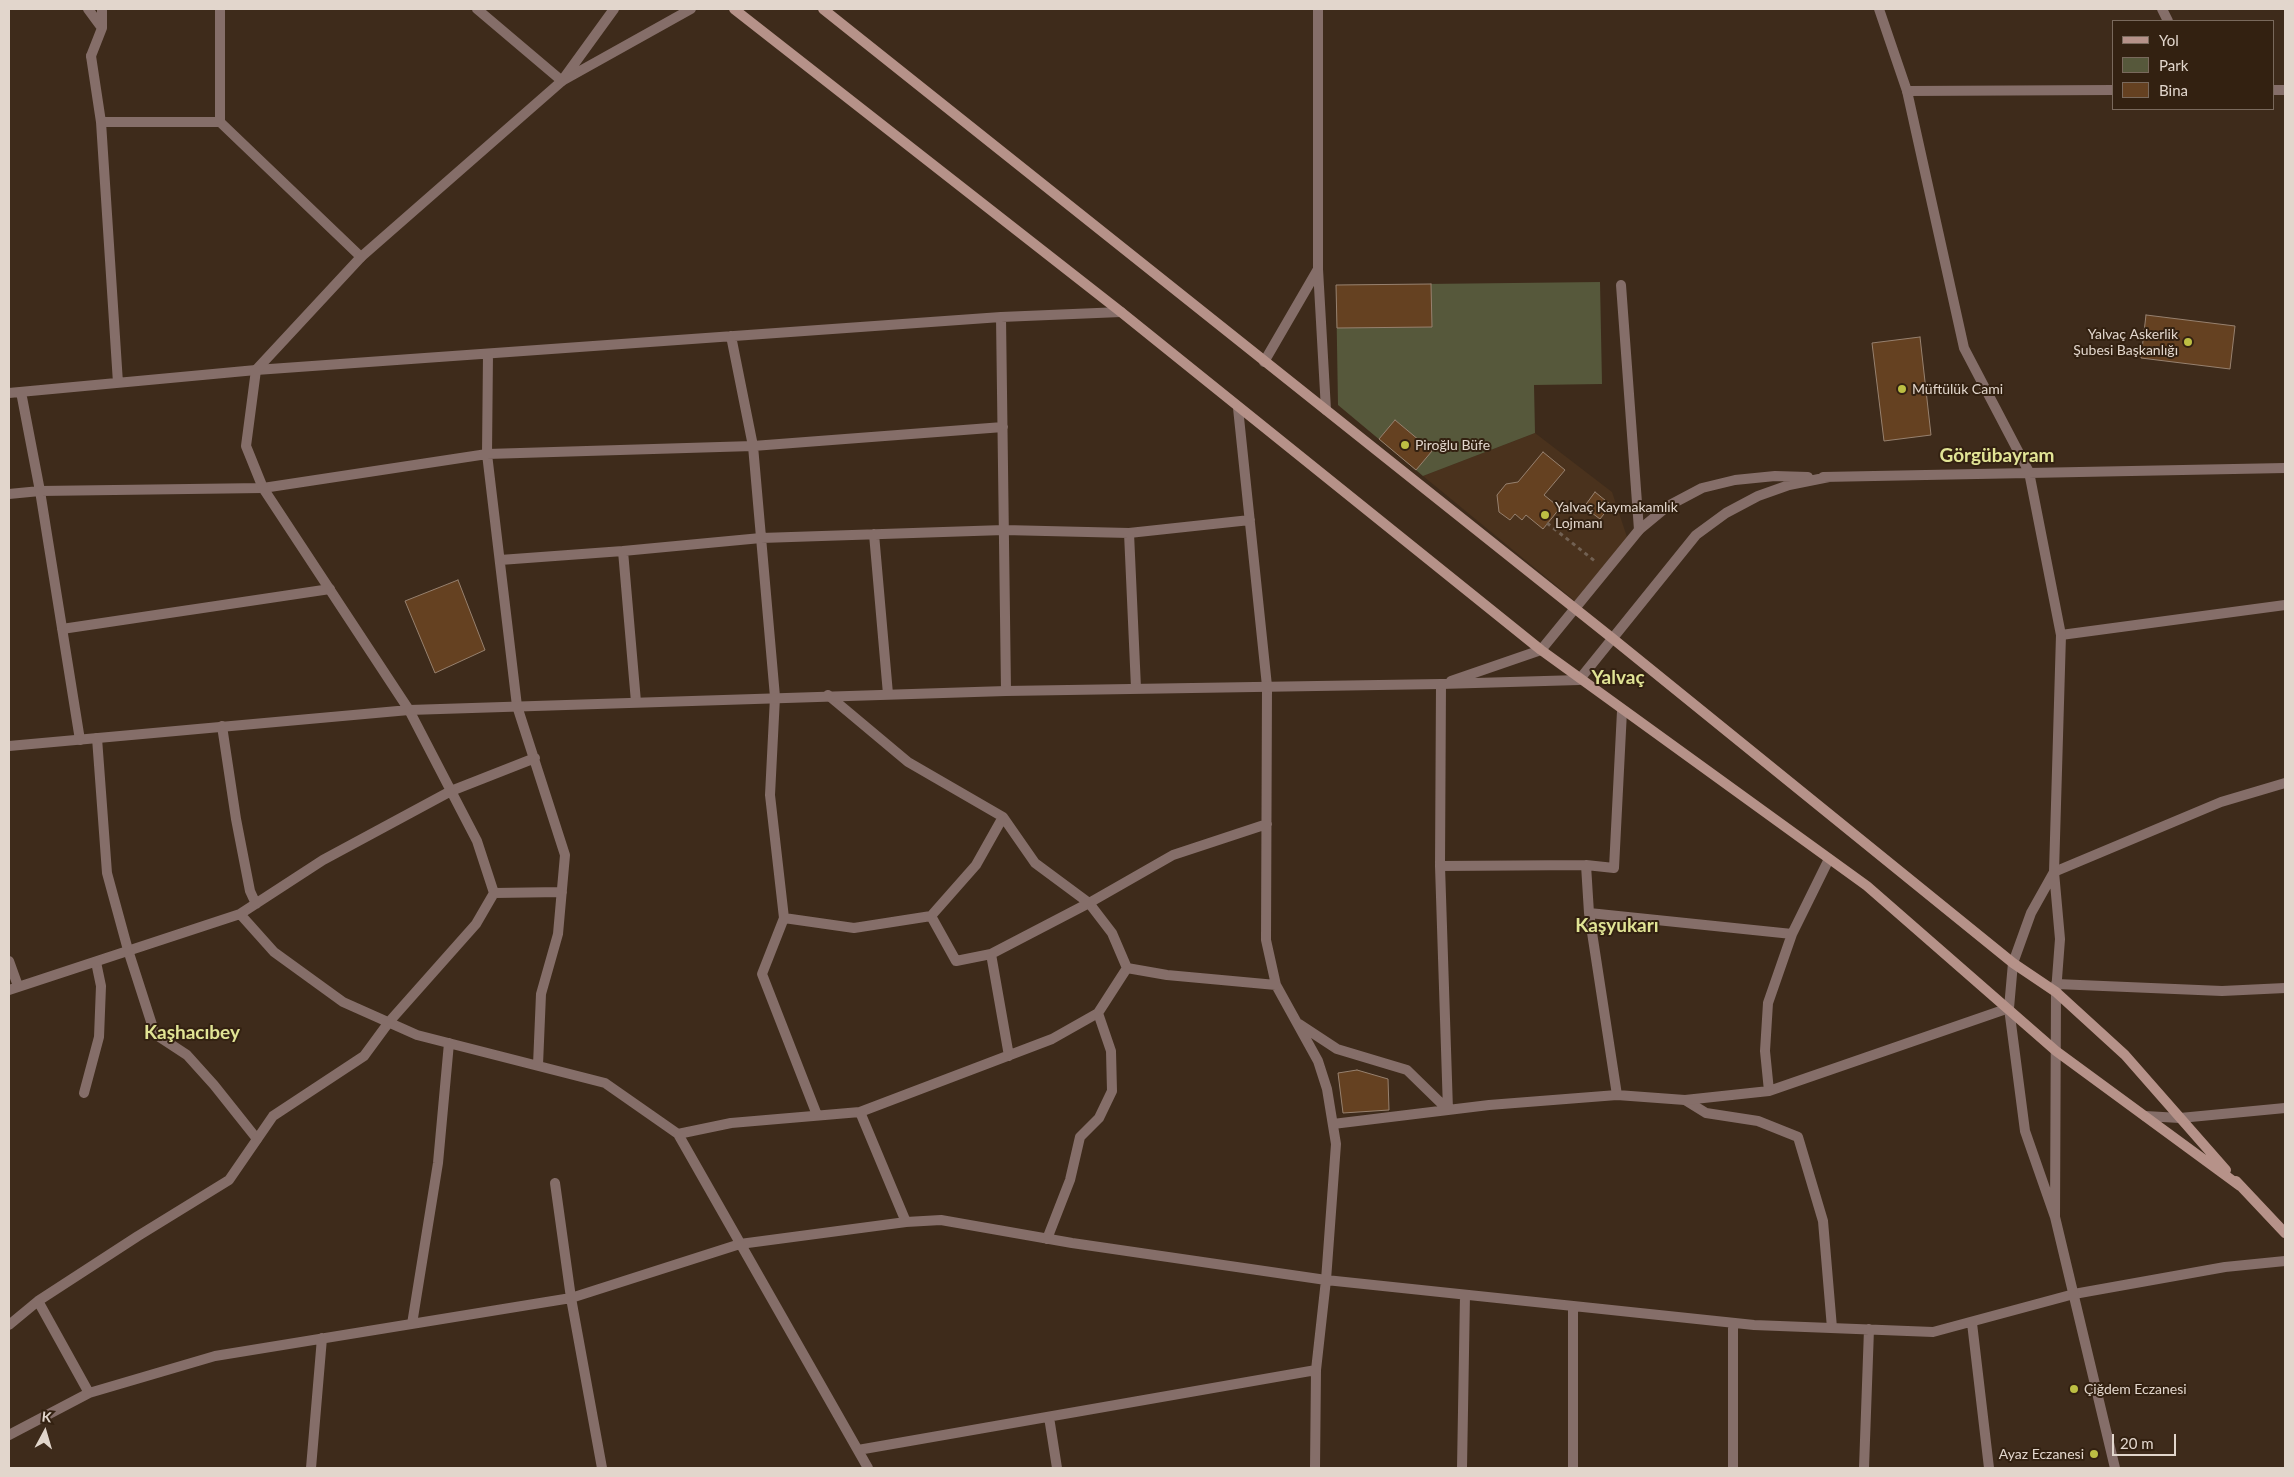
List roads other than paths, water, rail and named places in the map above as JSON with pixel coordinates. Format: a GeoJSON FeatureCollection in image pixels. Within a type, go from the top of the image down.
{"type":"FeatureCollection","features":[{"type":"Feature","properties":{"kind":"main road"},"geometry":{"type":"LineString","coordinates":[[734,9],[1121,312],[1238,408],[1579,680],[1867,886],[2056,1051],[2240,1186]]}},
{"type":"Feature","properties":{"kind":"main road"},"geometry":{"type":"LineString","coordinates":[[823,9],[1612,638],[2013,963],[2056,988],[2125,1055],[2240,1186],[2285,1233]]}},
{"type":"Feature","properties":{"kind":"street"},"geometry":{"type":"LineString","coordinates":[[88,9],[102,28]]}},
{"type":"Feature","properties":{"kind":"street"},"geometry":{"type":"LineString","coordinates":[[102,9],[102,28],[91,56],[101,122],[118,383]]}},
{"type":"Feature","properties":{"kind":"street"},"geometry":{"type":"LineString","coordinates":[[220,9],[220,122]]}},
{"type":"Feature","properties":{"kind":"street"},"geometry":{"type":"LineString","coordinates":[[477,9],[562,81]]}},
{"type":"Feature","properties":{"kind":"street"},"geometry":{"type":"LineString","coordinates":[[562,81],[614,9]]}},
{"type":"Feature","properties":{"kind":"street"},"geometry":{"type":"LineString","coordinates":[[9,1326],[38,1301],[229,1180],[273,1116],[364,1056],[388,1022],[476,924],[494,892],[477,841],[409,710],[263,488],[246,446],[256,370],[361,257],[562,81],[691,9]]}},
{"type":"Feature","properties":{"kind":"street"},"geometry":{"type":"LineString","coordinates":[[1318,9],[1318,268],[1326,410]]}},
{"type":"Feature","properties":{"kind":"street"},"geometry":{"type":"LineString","coordinates":[[1879,9],[1907,91],[1964,348],[2030,472],[2061,635],[2054,872],[2060,939],[2056,988],[2055,1217]]}},
{"type":"Feature","properties":{"kind":"street"},"geometry":{"type":"LineString","coordinates":[[1907,91],[2112,90]]}},
{"type":"Feature","properties":{"kind":"street"},"geometry":{"type":"LineString","coordinates":[[101,122],[220,122],[361,257]]}},
{"type":"Feature","properties":{"kind":"street"},"geometry":{"type":"LineString","coordinates":[[1264,362],[1318,268]]}},
{"type":"Feature","properties":{"kind":"street"},"geometry":{"type":"LineString","coordinates":[[1621,285],[1640,530]]}},
{"type":"Feature","properties":{"kind":"street"},"geometry":{"type":"LineString","coordinates":[[9,393],[256,370],[1001,317],[1121,312]]}},
{"type":"Feature","properties":{"kind":"street"},"geometry":{"type":"LineString","coordinates":[[1001,317],[1006,691]]}},
{"type":"Feature","properties":{"kind":"street"},"geometry":{"type":"LineString","coordinates":[[731,336],[753,446],[775,697],[770,796],[784,918],[762,974],[817,1115]]}},
{"type":"Feature","properties":{"kind":"street"},"geometry":{"type":"LineString","coordinates":[[488,354],[486,454],[517,706],[565,855],[558,934],[541,994],[538,1065]]}},
{"type":"Feature","properties":{"kind":"street"},"geometry":{"type":"LineString","coordinates":[[21,392],[40,491],[80,740]]}},
{"type":"Feature","properties":{"kind":"street"},"geometry":{"type":"LineString","coordinates":[[1238,408],[1267,686],[1266,940],[1276,986],[1318,1061],[1327,1089],[1336,1144],[1326,1280],[1316,1370],[1315,1468]]}},
{"type":"Feature","properties":{"kind":"street"},"geometry":{"type":"LineString","coordinates":[[9,494],[40,491],[263,488],[486,454],[753,446],[1003,427]]}},
{"type":"Feature","properties":{"kind":"street"},"geometry":{"type":"LineString","coordinates":[[1441,684],[1541,650],[1640,530],[1668,506],[1702,488],[1735,480],[1775,476],[1829,477],[2285,468]]}},
{"type":"Feature","properties":{"kind":"street"},"geometry":{"type":"LineString","coordinates":[[9,746],[409,710],[828,695],[1579,680],[1696,535],[1726,513],[1758,496],[1789,485],[1829,477]]}},
{"type":"Feature","properties":{"kind":"street"},"geometry":{"type":"LineString","coordinates":[[500,560],[761,538],[1004,530],[1129,533],[1250,520]]}},
{"type":"Feature","properties":{"kind":"street"},"geometry":{"type":"LineString","coordinates":[[1129,533],[1136,688]]}},
{"type":"Feature","properties":{"kind":"street"},"geometry":{"type":"LineString","coordinates":[[874,534],[888,694]]}},
{"type":"Feature","properties":{"kind":"street"},"geometry":{"type":"LineString","coordinates":[[623,551],[636,702]]}},
{"type":"Feature","properties":{"kind":"street"},"geometry":{"type":"LineString","coordinates":[[62,628],[330,589]]}},
{"type":"Feature","properties":{"kind":"street"},"geometry":{"type":"LineString","coordinates":[[2061,635],[2285,605]]}},
{"type":"Feature","properties":{"kind":"street"},"geometry":{"type":"LineString","coordinates":[[1441,684],[1440,866],[1448,1110]]}},
{"type":"Feature","properties":{"kind":"street"},"geometry":{"type":"LineString","coordinates":[[828,695],[908,762],[1003,818],[1035,863],[1090,903],[1112,933],[1127,968]]}},
{"type":"Feature","properties":{"kind":"street"},"geometry":{"type":"LineString","coordinates":[[1440,866],[1586,865],[1614,868],[1622,711]]}},
{"type":"Feature","properties":{"kind":"street"},"geometry":{"type":"LineString","coordinates":[[222,726],[236,819],[250,891],[256,904]]}},
{"type":"Feature","properties":{"kind":"street"},"geometry":{"type":"LineString","coordinates":[[97,738],[107,873],[128,950],[155,1034],[187,1055],[214,1085],[257,1139]]}},
{"type":"Feature","properties":{"kind":"street"},"geometry":{"type":"LineString","coordinates":[[9,961],[14,988],[240,914],[323,860],[451,791],[535,758]]}},
{"type":"Feature","properties":{"kind":"street"},"geometry":{"type":"LineString","coordinates":[[2115,1468],[2055,1217],[2025,1131],[2009,1008],[2013,963],[2031,914],[2054,872],[2221,802],[2285,783]]}},
{"type":"Feature","properties":{"kind":"street"},"geometry":{"type":"LineString","coordinates":[[784,918],[854,928],[931,916],[976,865],[1003,818]]}},
{"type":"Feature","properties":{"kind":"street"},"geometry":{"type":"LineString","coordinates":[[931,916],[956,961],[992,954],[1090,903],[1173,855],[1267,824]]}},
{"type":"Feature","properties":{"kind":"street"},"geometry":{"type":"LineString","coordinates":[[1769,1091],[1765,1051],[1768,1003],[1792,934],[1829,858]]}},
{"type":"Feature","properties":{"kind":"street"},"geometry":{"type":"LineString","coordinates":[[1586,865],[1589,913],[1617,1095]]}},
{"type":"Feature","properties":{"kind":"street"},"geometry":{"type":"LineString","coordinates":[[494,892],[562,892]]}},
{"type":"Feature","properties":{"kind":"street"},"geometry":{"type":"LineString","coordinates":[[1589,913],[1792,934]]}},
{"type":"Feature","properties":{"kind":"street"},"geometry":{"type":"LineString","coordinates":[[240,914],[281,958],[343,1002],[417,1035],[605,1083],[678,1134],[868,1468]]}},
{"type":"Feature","properties":{"kind":"street"},"geometry":{"type":"LineString","coordinates":[[992,954],[1010,1056]]}},
{"type":"Feature","properties":{"kind":"street"},"geometry":{"type":"LineString","coordinates":[[84,1093],[99,1037],[101,986],[96,962]]}},
{"type":"Feature","properties":{"kind":"street"},"geometry":{"type":"LineString","coordinates":[[1127,968],[1167,975],[1276,986]]}},
{"type":"Feature","properties":{"kind":"street"},"geometry":{"type":"LineString","coordinates":[[678,1134],[731,1123],[860,1112],[1052,1040],[1098,1013],[1127,968]]}},
{"type":"Feature","properties":{"kind":"street"},"geometry":{"type":"LineString","coordinates":[[2056,988],[2222,991],[2285,988]]}},
{"type":"Feature","properties":{"kind":"street"},"geometry":{"type":"LineString","coordinates":[[1333,1124],[1448,1110],[1617,1095],[1685,1100],[1769,1091],[2009,1008]]}},
{"type":"Feature","properties":{"kind":"street"},"geometry":{"type":"LineString","coordinates":[[1047,1239],[1070,1180],[1080,1137],[1099,1118],[1112,1091],[1110,1050],[1098,1013]]}},
{"type":"Feature","properties":{"kind":"street"},"geometry":{"type":"LineString","coordinates":[[1296,1022],[1336,1049],[1407,1070],[1448,1110]]}},
{"type":"Feature","properties":{"kind":"street"},"geometry":{"type":"LineString","coordinates":[[412,1324],[438,1163],[449,1043]]}},
{"type":"Feature","properties":{"kind":"street"},"geometry":{"type":"LineString","coordinates":[[1685,1100],[1706,1113],[1758,1121],[1798,1137],[1823,1221],[1832,1328]]}},
{"type":"Feature","properties":{"kind":"street"},"geometry":{"type":"LineString","coordinates":[[2145,1116],[2180,1118],[2285,1108]]}},
{"type":"Feature","properties":{"kind":"street"},"geometry":{"type":"LineString","coordinates":[[860,1112],[906,1222]]}},
{"type":"Feature","properties":{"kind":"street"},"geometry":{"type":"LineString","coordinates":[[555,1183],[571,1298],[602,1468]]}},
{"type":"Feature","properties":{"kind":"street"},"geometry":{"type":"LineString","coordinates":[[9,1435],[89,1394],[215,1356],[571,1298],[740,1244],[906,1222],[941,1220],[1047,1239],[1326,1280],[1464,1295],[1733,1323],[1933,1332],[2074,1294],[2224,1267],[2285,1261]]}},
{"type":"Feature","properties":{"kind":"street"},"geometry":{"type":"LineString","coordinates":[[1462,1468],[1464,1295]]}},
{"type":"Feature","properties":{"kind":"street"},"geometry":{"type":"LineString","coordinates":[[38,1301],[89,1394]]}},
{"type":"Feature","properties":{"kind":"street"},"geometry":{"type":"LineString","coordinates":[[1573,1306],[1573,1468]]}},
{"type":"Feature","properties":{"kind":"street"},"geometry":{"type":"LineString","coordinates":[[1733,1323],[1733,1468]]}},
{"type":"Feature","properties":{"kind":"street"},"geometry":{"type":"LineString","coordinates":[[1972,1323],[1989,1468]]}},
{"type":"Feature","properties":{"kind":"street"},"geometry":{"type":"LineString","coordinates":[[1864,1468],[1869,1329]]}},
{"type":"Feature","properties":{"kind":"street"},"geometry":{"type":"LineString","coordinates":[[311,1468],[322,1338]]}},
{"type":"Feature","properties":{"kind":"street"},"geometry":{"type":"LineString","coordinates":[[858,1450],[1316,1370]]}},
{"type":"Feature","properties":{"kind":"street"},"geometry":{"type":"LineString","coordinates":[[1049,1417],[1057,1468]]}},
{"type":"Feature","properties":{"kind":"place","name":"Yalvaç Askerlik Şubesi Başkanlığı"},"geometry":{"type":"Point","coordinates":[2188,342]}},
{"type":"Feature","properties":{"kind":"place","name":"Müftülük Cami"},"geometry":{"type":"Point","coordinates":[1902,389]}},
{"type":"Feature","properties":{"kind":"place","name":"Piroğlu Büfe"},"geometry":{"type":"Point","coordinates":[1405,445]}},
{"type":"Feature","properties":{"kind":"place","name":"Yalvaç Kaymakamlık Lojmanı"},"geometry":{"type":"Point","coordinates":[1545,515]}},
{"type":"Feature","properties":{"kind":"place","name":"Çiğdem Eczanesi"},"geometry":{"type":"Point","coordinates":[2074,1389]}},
{"type":"Feature","properties":{"kind":"place","name":"Ayaz Eczanesi"},"geometry":{"type":"Point","coordinates":[2094,1454]}},
{"type":"Feature","properties":{"kind":"district","name":"Görgübayram"},"geometry":{"type":"Point","coordinates":[1997,456]}},
{"type":"Feature","properties":{"kind":"district","name":"Yalvaç"},"geometry":{"type":"Point","coordinates":[1618,678]}},
{"type":"Feature","properties":{"kind":"district","name":"Kaşyukarı"},"geometry":{"type":"Point","coordinates":[1617,926]}},
{"type":"Feature","properties":{"kind":"district","name":"Kaşhacıbey"},"geometry":{"type":"Point","coordinates":[192,1033]}}]}
